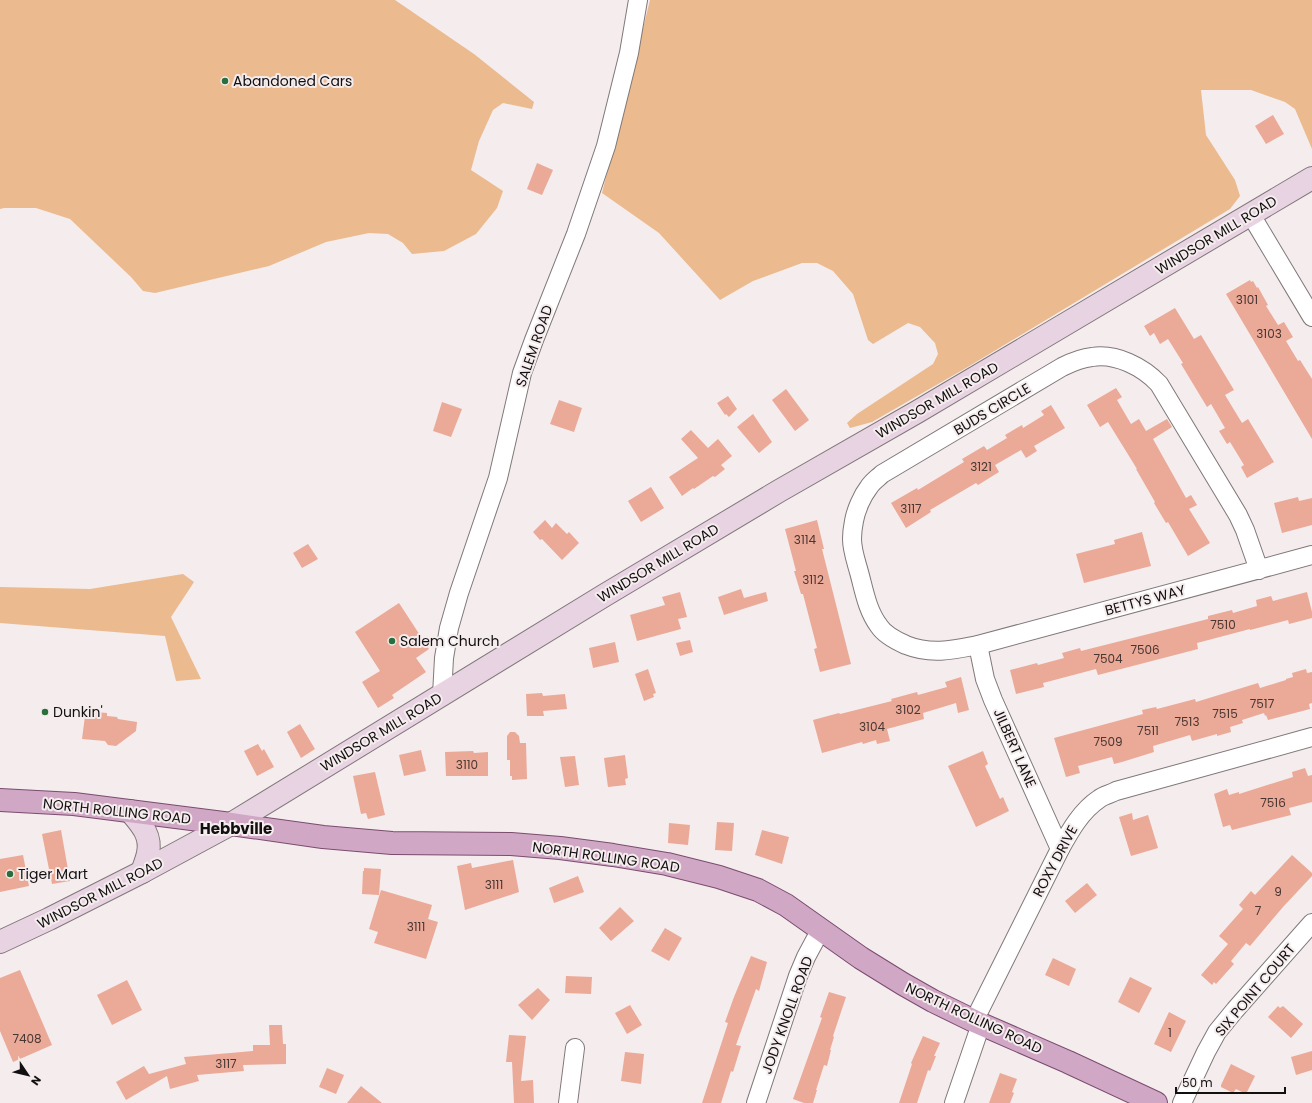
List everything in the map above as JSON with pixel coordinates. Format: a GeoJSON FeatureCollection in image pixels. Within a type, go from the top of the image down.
{"type":"FeatureCollection","features":[{"type":"Feature","properties":{"kind":"main road","name":"WINDSOR MILL ROAD"},"geometry":{"type":"LineString","coordinates":[[0,942],[142,872],[231,824],[605,594],[779,491],[917,412],[1312,178]]}},
{"type":"Feature","properties":{"kind":"main road","name":"NORTH ROLLING ROAD"},"geometry":{"type":"LineString","coordinates":[[0,800],[74,804],[130,810],[323,837],[392,843],[511,844],[560,848],[667,864],[719,877],[758,890],[786,905],[861,958],[903,984],[977,1022],[1156,1103]]}},
{"type":"Feature","properties":{"kind":"main road"},"geometry":{"type":"LineString","coordinates":[[130,810],[144,827],[149,840],[148,853],[142,872]]}},
{"type":"Feature","properties":{"kind":"street","name":"SALEM ROAD"},"geometry":{"type":"LineString","coordinates":[[442,695],[444,658],[449,628],[498,478],[522,373],[536,333],[576,234],[606,146],[629,53],[638,0]]}},
{"type":"Feature","properties":{"kind":"street"},"geometry":{"type":"LineString","coordinates":[[1251,215],[1312,317]]}},
{"type":"Feature","properties":{"kind":"street","name":"BUDS CIRCLE"},"geometry":{"type":"LineString","coordinates":[[978,645],[937,652],[906,645],[893,638],[880,627],[872,615],[866,601],[853,551],[852,538],[854,520],[869,487],[882,474],[1062,367],[1078,360],[1093,356],[1123,361],[1137,366],[1150,375],[1159,384],[1238,515],[1259,570]]}},
{"type":"Feature","properties":{"kind":"street","name":"BETTYS WAY"},"geometry":{"type":"LineString","coordinates":[[978,645],[1312,555]]}},
{"type":"Feature","properties":{"kind":"street","name":"JILBERT LANE"},"geometry":{"type":"LineString","coordinates":[[978,645],[986,679],[993,700],[1060,849]]}},
{"type":"Feature","properties":{"kind":"street","name":"ROXY DRIVE"},"geometry":{"type":"LineString","coordinates":[[954,1103],[977,1022],[1060,849],[1072,827],[1084,812],[1099,799],[1116,791],[1312,737]]}},
{"type":"Feature","properties":{"kind":"street","name":"SIX POINT COURT"},"geometry":{"type":"LineString","coordinates":[[1182,1103],[1206,1052],[1218,1032],[1235,1010],[1312,923]]}},
{"type":"Feature","properties":{"kind":"street","name":"JODY KNOLL ROAD"},"geometry":{"type":"LineString","coordinates":[[756,1103],[798,976],[821,929]]}},
{"type":"Feature","properties":{"kind":"street"},"geometry":{"type":"LineString","coordinates":[[568,1103],[575,1048]]}},
{"type":"Feature","properties":{"kind":"shaded area"},"geometry":{"type":"Polygon","coordinates":[[[0,0],[395,0],[474,54],[534,102],[532,109],[503,103],[493,110],[479,141],[471,170],[503,191],[497,208],[476,234],[444,251],[412,254],[403,243],[388,234],[369,233],[326,242],[269,266],[155,293],[143,291],[131,277],[70,219],[36,208],[0,209],[0,0]]]}},
{"type":"Feature","properties":{"kind":"shaded area"},"geometry":{"type":"Polygon","coordinates":[[[650,0],[1312,0],[1312,149],[1295,109],[1285,102],[1251,90],[1201,90],[1206,135],[1235,180],[1240,196],[1230,209],[966,368],[872,422],[850,428],[847,423],[857,414],[933,364],[938,354],[935,343],[920,327],[908,323],[873,344],[868,340],[853,294],[833,271],[817,263],[802,263],[753,281],[720,300],[659,233],[602,193],[650,0]]]}},
{"type":"Feature","properties":{"kind":"shaded area"},"geometry":{"type":"Polygon","coordinates":[[[183,574],[194,582],[171,617],[201,679],[176,681],[165,636],[0,623],[0,587],[90,589],[183,574]]]}},
{"type":"Feature","properties":{"kind":"building"},"geometry":{"type":"Polygon","coordinates":[[[1273,115],[1284,134],[1266,144],[1255,126],[1273,115]]]}},
{"type":"Feature","properties":{"kind":"building"},"geometry":{"type":"Polygon","coordinates":[[[537,163],[553,170],[542,195],[527,189],[537,163]]]}},
{"type":"Feature","properties":{"kind":"building"},"geometry":{"type":"Polygon","coordinates":[[[1250,280],[1251,282],[1253,281],[1257,288],[1258,287],[1268,305],[1266,306],[1278,325],[1284,322],[1293,337],[1286,341],[1298,361],[1300,360],[1312,379],[1312,439],[1226,294],[1250,280]]]}},
{"type":"Feature","properties":{"kind":"building"},"geometry":{"type":"Polygon","coordinates":[[[1175,308],[1194,339],[1201,335],[1234,390],[1225,395],[1242,423],[1248,419],[1274,462],[1247,478],[1241,467],[1244,465],[1230,442],[1227,444],[1219,431],[1225,428],[1211,404],[1207,407],[1168,339],[1160,344],[1154,333],[1150,336],[1144,326],[1175,308]]]}},
{"type":"Feature","properties":{"kind":"building"},"geometry":{"type":"Polygon","coordinates":[[[1116,388],[1122,397],[1117,400],[1131,424],[1139,419],[1146,431],[1167,419],[1172,427],[1153,439],[1186,498],[1191,495],[1197,505],[1189,509],[1210,543],[1188,556],[1168,522],[1166,523],[1154,503],[1155,502],[1137,469],[1108,422],[1100,427],[1087,405],[1116,388]]]}},
{"type":"Feature","properties":{"kind":"building"},"geometry":{"type":"Polygon","coordinates":[[[786,389],[809,420],[795,431],[772,400],[786,389]]]}},
{"type":"Feature","properties":{"kind":"building"},"geometry":{"type":"Polygon","coordinates":[[[728,396],[737,409],[729,417],[726,414],[725,415],[717,403],[728,396]]]}},
{"type":"Feature","properties":{"kind":"building"},"geometry":{"type":"Polygon","coordinates":[[[559,400],[582,408],[574,432],[550,424],[559,400]]]}},
{"type":"Feature","properties":{"kind":"building"},"geometry":{"type":"Polygon","coordinates":[[[442,402],[462,409],[451,437],[433,431],[442,402]]]}},
{"type":"Feature","properties":{"kind":"building"},"geometry":{"type":"Polygon","coordinates":[[[1051,405],[1065,428],[1034,446],[1037,451],[1026,458],[1021,450],[995,465],[999,472],[978,485],[976,483],[930,510],[931,512],[906,528],[891,503],[917,488],[918,490],[964,462],[962,459],[984,446],[987,450],[1007,438],[1005,435],[1022,425],[1023,428],[1044,415],[1041,411],[1051,405]]]}},
{"type":"Feature","properties":{"kind":"building"},"geometry":{"type":"Polygon","coordinates":[[[753,414],[772,442],[759,453],[737,427],[753,414]]]}},
{"type":"Feature","properties":{"kind":"building"},"geometry":{"type":"Polygon","coordinates":[[[691,430],[708,448],[718,439],[732,456],[721,465],[725,469],[715,477],[713,476],[682,496],[669,477],[698,458],[681,439],[691,430]]]}},
{"type":"Feature","properties":{"kind":"building"},"geometry":{"type":"Polygon","coordinates":[[[651,487],[664,508],[641,522],[628,501],[651,487]]]}},
{"type":"Feature","properties":{"kind":"building"},"geometry":{"type":"Polygon","coordinates":[[[1298,497],[1299,501],[1312,498],[1312,525],[1282,533],[1274,503],[1298,497]]]}},
{"type":"Feature","properties":{"kind":"building"},"geometry":{"type":"Polygon","coordinates":[[[545,520],[552,528],[556,523],[567,534],[569,532],[579,543],[562,560],[542,539],[540,540],[533,532],[545,520]]]}},
{"type":"Feature","properties":{"kind":"building"},"geometry":{"type":"Polygon","coordinates":[[[817,520],[824,549],[822,549],[851,664],[820,672],[814,649],[817,648],[803,594],[801,594],[794,571],[796,571],[785,529],[817,520]]]}},
{"type":"Feature","properties":{"kind":"building"},"geometry":{"type":"Polygon","coordinates":[[[1142,532],[1151,566],[1084,583],[1076,554],[1115,544],[1114,540],[1142,532]]]}},
{"type":"Feature","properties":{"kind":"building"},"geometry":{"type":"Polygon","coordinates":[[[308,544],[318,559],[302,568],[293,553],[308,544]]]}},
{"type":"Feature","properties":{"kind":"building"},"geometry":{"type":"Polygon","coordinates":[[[741,589],[744,598],[766,592],[768,601],[724,615],[718,597],[741,589]]]}},
{"type":"Feature","properties":{"kind":"building"},"geometry":{"type":"Polygon","coordinates":[[[680,592],[687,617],[678,619],[681,629],[637,641],[630,615],[665,605],[662,597],[680,592]]]}},
{"type":"Feature","properties":{"kind":"building"},"geometry":{"type":"Polygon","coordinates":[[[1307,592],[1312,618],[1289,624],[1288,620],[1250,629],[1197,643],[1198,649],[1098,675],[1096,669],[1043,683],[1044,687],[1016,694],[1010,670],[1064,658],[1062,653],[1080,648],[1081,651],[1208,619],[1208,616],[1232,610],[1233,613],[1257,606],[1256,600],[1271,596],[1273,601],[1307,592]]]}},
{"type":"Feature","properties":{"kind":"building","name":"Salem Church"},"geometry":{"type":"Polygon","coordinates":[[[399,603],[429,649],[416,658],[426,672],[392,695],[394,698],[378,708],[362,682],[380,671],[355,632],[399,603]]]}},
{"type":"Feature","properties":{"kind":"building"},"geometry":{"type":"Polygon","coordinates":[[[690,640],[693,652],[680,656],[676,643],[690,640]]]}},
{"type":"Feature","properties":{"kind":"building"},"geometry":{"type":"Polygon","coordinates":[[[615,642],[619,662],[593,668],[589,648],[615,642]]]}},
{"type":"Feature","properties":{"kind":"building"},"geometry":{"type":"Polygon","coordinates":[[[648,669],[656,693],[653,694],[654,697],[644,701],[635,674],[648,669]]]}},
{"type":"Feature","properties":{"kind":"building"},"geometry":{"type":"Polygon","coordinates":[[[1306,669],[1307,673],[1312,672],[1312,703],[1309,704],[1310,709],[1268,720],[1264,713],[1242,720],[1243,723],[1230,727],[1231,732],[1192,741],[1190,735],[1153,746],[1154,752],[1122,762],[1114,764],[1112,757],[1078,766],[1080,773],[1066,777],[1054,738],[1143,714],[1142,710],[1156,707],[1157,709],[1195,699],[1196,702],[1258,683],[1260,688],[1286,680],[1293,677],[1292,673],[1306,669]]]}},
{"type":"Feature","properties":{"kind":"building"},"geometry":{"type":"Polygon","coordinates":[[[961,677],[969,710],[958,713],[956,703],[923,713],[924,719],[887,729],[890,741],[877,744],[876,740],[863,744],[862,742],[822,753],[813,720],[892,701],[891,699],[917,692],[918,695],[947,687],[945,682],[961,677]]]}},
{"type":"Feature","properties":{"kind":"building"},"geometry":{"type":"Polygon","coordinates":[[[542,693],[543,696],[565,694],[567,709],[543,711],[544,716],[527,716],[526,694],[542,693]]]}},
{"type":"Feature","properties":{"kind":"building"},"geometry":{"type":"Polygon","coordinates":[[[96,712],[107,713],[107,716],[137,722],[136,731],[116,746],[108,745],[105,741],[82,739],[85,716],[95,717],[96,712]]]}},
{"type":"Feature","properties":{"kind":"building"},"geometry":{"type":"Polygon","coordinates":[[[300,724],[315,749],[301,758],[287,732],[300,724]]]}},
{"type":"Feature","properties":{"kind":"building"},"geometry":{"type":"Polygon","coordinates":[[[510,732],[515,732],[519,736],[520,743],[526,743],[527,779],[512,780],[512,776],[510,776],[510,760],[507,760],[507,736],[510,732]]]}},
{"type":"Feature","properties":{"kind":"building"},"geometry":{"type":"Polygon","coordinates":[[[258,744],[262,751],[264,749],[274,767],[257,776],[244,751],[258,744]]]}},
{"type":"Feature","properties":{"kind":"building"},"geometry":{"type":"Polygon","coordinates":[[[421,750],[426,771],[404,776],[399,755],[421,750]]]}},
{"type":"Feature","properties":{"kind":"building"},"geometry":{"type":"Polygon","coordinates":[[[473,751],[474,753],[488,752],[488,776],[446,776],[445,752],[473,751]]]}},
{"type":"Feature","properties":{"kind":"building"},"geometry":{"type":"Polygon","coordinates":[[[983,751],[988,764],[985,766],[1000,799],[1003,797],[1009,811],[976,827],[948,766],[983,751]]]}},
{"type":"Feature","properties":{"kind":"building"},"geometry":{"type":"Polygon","coordinates":[[[625,755],[628,778],[625,779],[626,785],[608,787],[604,758],[625,755]]]}},
{"type":"Feature","properties":{"kind":"building"},"geometry":{"type":"Polygon","coordinates":[[[575,756],[579,785],[565,787],[560,757],[575,756]]]}},
{"type":"Feature","properties":{"kind":"building"},"geometry":{"type":"Polygon","coordinates":[[[1305,768],[1308,776],[1312,775],[1312,802],[1289,808],[1291,815],[1232,830],[1230,825],[1223,827],[1214,794],[1227,789],[1229,795],[1239,792],[1239,794],[1293,777],[1292,772],[1305,768]]]}},
{"type":"Feature","properties":{"kind":"building"},"geometry":{"type":"Polygon","coordinates":[[[375,772],[385,815],[368,819],[366,813],[361,814],[353,776],[375,772]]]}},
{"type":"Feature","properties":{"kind":"building"},"geometry":{"type":"Polygon","coordinates":[[[1132,813],[1133,820],[1148,815],[1158,848],[1131,856],[1119,817],[1132,813]]]}},
{"type":"Feature","properties":{"kind":"building"},"geometry":{"type":"Polygon","coordinates":[[[717,822],[734,823],[732,851],[715,850],[717,822]]]}},
{"type":"Feature","properties":{"kind":"building"},"geometry":{"type":"Polygon","coordinates":[[[669,823],[690,825],[688,845],[668,843],[669,823]]]}},
{"type":"Feature","properties":{"kind":"building"},"geometry":{"type":"Polygon","coordinates":[[[61,830],[70,881],[52,884],[42,834],[61,830]]]}},
{"type":"Feature","properties":{"kind":"building"},"geometry":{"type":"Polygon","coordinates":[[[762,830],[789,837],[782,864],[755,855],[762,830]]]}},
{"type":"Feature","properties":{"kind":"building"},"geometry":{"type":"Polygon","coordinates":[[[23,855],[29,886],[0,892],[0,859],[23,855]]]}},
{"type":"Feature","properties":{"kind":"building"},"geometry":{"type":"Polygon","coordinates":[[[1292,855],[1312,873],[1312,876],[1250,946],[1246,943],[1231,961],[1234,964],[1216,984],[1214,982],[1212,985],[1201,975],[1228,944],[1219,936],[1243,909],[1239,905],[1251,891],[1255,895],[1292,855]]]}},
{"type":"Feature","properties":{"kind":"building"},"geometry":{"type":"Polygon","coordinates":[[[513,860],[519,892],[465,910],[457,866],[471,863],[472,868],[513,860]]]}},
{"type":"Feature","properties":{"kind":"building"},"geometry":{"type":"Polygon","coordinates":[[[364,868],[381,869],[379,895],[362,894],[364,868]]]}},
{"type":"Feature","properties":{"kind":"building"},"geometry":{"type":"Polygon","coordinates":[[[578,876],[584,892],[554,903],[549,888],[578,876]]]}},
{"type":"Feature","properties":{"kind":"building"},"geometry":{"type":"Polygon","coordinates":[[[1087,883],[1097,895],[1075,913],[1065,901],[1087,883]]]}},
{"type":"Feature","properties":{"kind":"building"},"geometry":{"type":"Polygon","coordinates":[[[381,890],[432,905],[428,919],[438,922],[426,959],[374,943],[378,932],[369,929],[381,890]]]}},
{"type":"Feature","properties":{"kind":"building"},"geometry":{"type":"Polygon","coordinates":[[[620,907],[634,921],[611,941],[599,928],[620,907]]]}},
{"type":"Feature","properties":{"kind":"building"},"geometry":{"type":"Polygon","coordinates":[[[665,928],[682,938],[669,961],[651,951],[665,928]]]}},
{"type":"Feature","properties":{"kind":"building"},"geometry":{"type":"Polygon","coordinates":[[[751,956],[767,962],[759,991],[756,989],[736,1045],[741,1046],[733,1072],[731,1071],[721,1103],[702,1103],[728,1023],[725,1022],[751,956]]]}},
{"type":"Feature","properties":{"kind":"building"},"geometry":{"type":"Polygon","coordinates":[[[1053,958],[1076,969],[1069,986],[1045,975],[1053,958]]]}},
{"type":"Feature","properties":{"kind":"building"},"geometry":{"type":"Polygon","coordinates":[[[20,970],[52,1045],[13,1062],[0,1031],[0,978],[20,970]]]}},
{"type":"Feature","properties":{"kind":"building"},"geometry":{"type":"Polygon","coordinates":[[[566,976],[592,977],[591,994],[565,993],[566,976]]]}},
{"type":"Feature","properties":{"kind":"building"},"geometry":{"type":"Polygon","coordinates":[[[1130,977],[1152,988],[1139,1013],[1118,1002],[1130,977]]]}},
{"type":"Feature","properties":{"kind":"building"},"geometry":{"type":"Polygon","coordinates":[[[127,980],[142,1010],[112,1025],[97,995],[127,980]]]}},
{"type":"Feature","properties":{"kind":"building"},"geometry":{"type":"Polygon","coordinates":[[[538,988],[550,1000],[532,1020],[518,1005],[538,988]]]}},
{"type":"Feature","properties":{"kind":"building"},"geometry":{"type":"Polygon","coordinates":[[[829,992],[846,997],[833,1036],[827,1066],[824,1065],[813,1103],[804,1103],[793,1099],[822,1018],[820,1017],[829,992]]]}},
{"type":"Feature","properties":{"kind":"building"},"geometry":{"type":"Polygon","coordinates":[[[630,1005],[642,1025],[627,1034],[615,1013],[630,1005]]]}},
{"type":"Feature","properties":{"kind":"building"},"geometry":{"type":"Polygon","coordinates":[[[1278,1006],[1280,1008],[1283,1006],[1303,1024],[1291,1038],[1268,1017],[1278,1006]]]}},
{"type":"Feature","properties":{"kind":"building"},"geometry":{"type":"Polygon","coordinates":[[[1169,1012],[1186,1021],[1171,1052],[1154,1044],[1169,1012]]]}},
{"type":"Feature","properties":{"kind":"building"},"geometry":{"type":"Polygon","coordinates":[[[269,1025],[282,1025],[283,1044],[286,1044],[286,1064],[243,1065],[244,1071],[197,1075],[199,1081],[170,1089],[167,1076],[126,1100],[116,1082],[144,1066],[149,1074],[186,1064],[184,1057],[253,1051],[253,1045],[270,1045],[269,1025]]]}},
{"type":"Feature","properties":{"kind":"building"},"geometry":{"type":"Polygon","coordinates":[[[509,1035],[526,1036],[521,1081],[533,1080],[534,1103],[514,1103],[512,1062],[506,1062],[509,1035]]]}},
{"type":"Feature","properties":{"kind":"building"},"geometry":{"type":"Polygon","coordinates":[[[923,1036],[940,1043],[934,1056],[936,1056],[930,1071],[928,1070],[917,1103],[899,1103],[912,1064],[911,1063],[923,1036]]]}},
{"type":"Feature","properties":{"kind":"building"},"geometry":{"type":"Polygon","coordinates":[[[1312,1051],[1312,1070],[1296,1075],[1291,1057],[1312,1051]]]}},
{"type":"Feature","properties":{"kind":"building"},"geometry":{"type":"Polygon","coordinates":[[[625,1052],[644,1054],[641,1084],[621,1081],[625,1052]]]}},
{"type":"Feature","properties":{"kind":"building"},"geometry":{"type":"Polygon","coordinates":[[[1231,1064],[1255,1076],[1246,1094],[1236,1089],[1233,1093],[1221,1087],[1231,1064]]]}},
{"type":"Feature","properties":{"kind":"building"},"geometry":{"type":"Polygon","coordinates":[[[327,1068],[344,1075],[336,1094],[319,1087],[327,1068]]]}},
{"type":"Feature","properties":{"kind":"building"},"geometry":{"type":"Polygon","coordinates":[[[1000,1073],[1017,1079],[1012,1092],[1014,1093],[1010,1103],[989,1103],[1000,1073]]]}},
{"type":"Feature","properties":{"kind":"building"},"geometry":{"type":"Polygon","coordinates":[[[361,1086],[382,1103],[347,1103],[361,1086]]]}},
{"type":"Feature","properties":{"kind":"place","name":"Abandoned Cars"},"geometry":{"type":"Point","coordinates":[225,81]}},
{"type":"Feature","properties":{"kind":"place","name":"Salem Church"},"geometry":{"type":"Point","coordinates":[392,641]}},
{"type":"Feature","properties":{"kind":"place","name":"Dunkin'"},"geometry":{"type":"Point","coordinates":[45,712]}},
{"type":"Feature","properties":{"kind":"place","name":"Tiger Mart"},"geometry":{"type":"Point","coordinates":[10,874]}},
{"type":"Feature","properties":{"kind":"district","name":"Hebbville"},"geometry":{"type":"Point","coordinates":[236,828]}}]}
